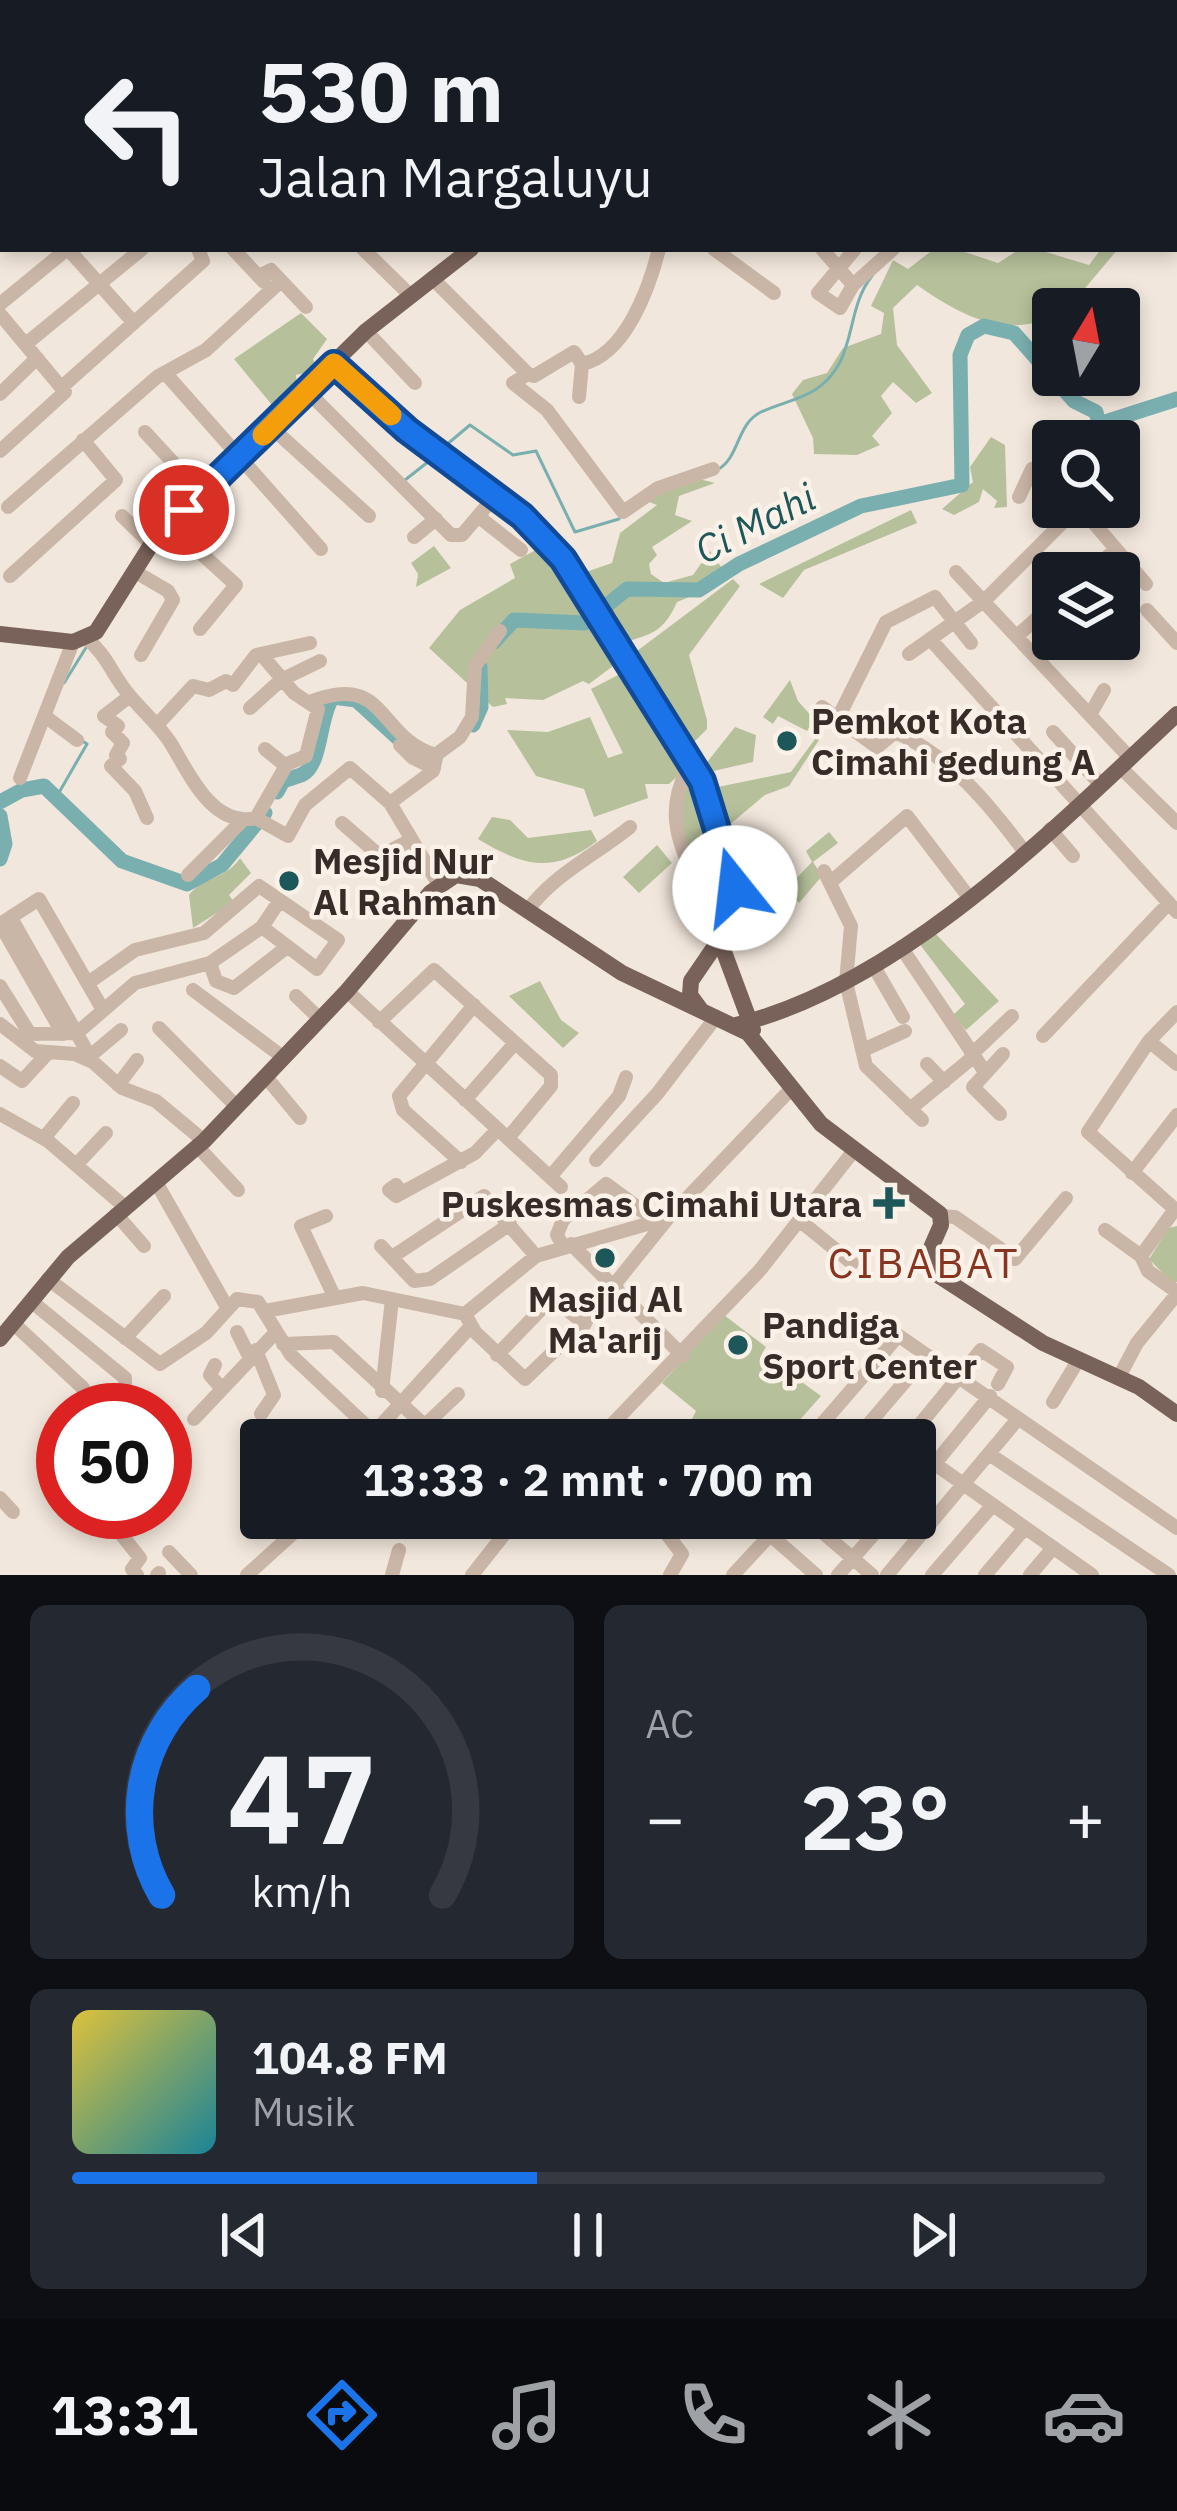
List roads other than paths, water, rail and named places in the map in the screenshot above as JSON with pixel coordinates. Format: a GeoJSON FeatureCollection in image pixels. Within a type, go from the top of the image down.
{"type":"FeatureCollection","features":[{"type":"Feature","properties":{"kind":"main road"},"geometry":{"type":"LineString","coordinates":[[0,634],[80,640],[151,544],[307,391],[359,331],[467,252]]}},
{"type":"Feature","properties":{"kind":"main road"},"geometry":{"type":"LineString","coordinates":[[336,361],[496,495],[563,559],[693,773],[728,861],[735,902],[720,941],[698,972],[669,999]]}},
{"type":"Feature","properties":{"kind":"main road"},"geometry":{"type":"LineString","coordinates":[[0,1339],[48,1280],[237,1107],[449,877],[471,876],[669,999],[747,1028],[846,982],[901,947],[1125,766],[1177,714]]}},
{"type":"Feature","properties":{"kind":"main road"},"geometry":{"type":"LineString","coordinates":[[720,941],[736,980],[747,1028],[791,1089],[852,1153],[940,1216],[927,1257],[933,1272],[1042,1343],[1121,1373],[1177,1414]]}},
{"type":"Feature","properties":{"kind":"main road"},"geometry":{"type":"LineString","coordinates":[[698,972],[721,966],[736,980]]}},
{"type":"Feature","properties":{"kind":"main road"},"geometry":{"type":"LineString","coordinates":[[698,972],[690,995],[709,1014]]}},
{"type":"Feature","properties":{"kind":"main road"},"geometry":{"type":"LineString","coordinates":[[709,1014],[730,1008],[736,980]]}},
{"type":"Feature","properties":{"kind":"street"},"geometry":{"type":"LineString","coordinates":[[0,304],[63,252]]}},
{"type":"Feature","properties":{"kind":"street"},"geometry":{"type":"LineString","coordinates":[[70,252],[134,323]]}},
{"type":"Feature","properties":{"kind":"street"},"geometry":{"type":"LineString","coordinates":[[27,343],[138,252]]}},
{"type":"Feature","properties":{"kind":"street"},"geometry":{"type":"LineString","coordinates":[[63,386],[203,261],[199,252]]}},
{"type":"Feature","properties":{"kind":"street"},"geometry":{"type":"LineString","coordinates":[[236,252],[259,276],[268,269],[276,286],[306,307]]}},
{"type":"Feature","properties":{"kind":"street"},"geometry":{"type":"LineString","coordinates":[[366,252],[410,295]]}},
{"type":"Feature","properties":{"kind":"street"},"geometry":{"type":"LineString","coordinates":[[582,364],[604,358],[666,252]]}},
{"type":"Feature","properties":{"kind":"street"},"geometry":{"type":"LineString","coordinates":[[718,252],[774,293]]}},
{"type":"Feature","properties":{"kind":"street"},"geometry":{"type":"LineString","coordinates":[[825,252],[854,285]]}},
{"type":"Feature","properties":{"kind":"street"},"geometry":{"type":"LineString","coordinates":[[852,252],[818,293],[840,308],[854,285],[890,252]]}},
{"type":"Feature","properties":{"kind":"street"},"geometry":{"type":"LineString","coordinates":[[432,278],[528,374],[534,376],[574,352],[582,364],[579,397]]}},
{"type":"Feature","properties":{"kind":"street"},"geometry":{"type":"LineString","coordinates":[[8,507],[166,374],[206,350],[276,286]]}},
{"type":"Feature","properties":{"kind":"street"},"geometry":{"type":"LineString","coordinates":[[0,314],[63,386],[63,396],[0,451]]}},
{"type":"Feature","properties":{"kind":"street"},"geometry":{"type":"LineString","coordinates":[[465,335],[477,322]]}},
{"type":"Feature","properties":{"kind":"street"},"geometry":{"type":"LineString","coordinates":[[359,331],[415,383]]}},
{"type":"Feature","properties":{"kind":"street"},"geometry":{"type":"LineString","coordinates":[[0,394],[37,358]]}},
{"type":"Feature","properties":{"kind":"street"},"geometry":{"type":"LineString","coordinates":[[166,374],[321,549]]}},
{"type":"Feature","properties":{"kind":"street"},"geometry":{"type":"LineString","coordinates":[[528,374],[513,382],[547,410],[623,512],[658,488],[713,470]]}},
{"type":"Feature","properties":{"kind":"street"},"geometry":{"type":"LineString","coordinates":[[307,391],[456,537],[496,495]]}},
{"type":"Feature","properties":{"kind":"street"},"geometry":{"type":"LineString","coordinates":[[271,427],[369,516]]}},
{"type":"Feature","properties":{"kind":"street"},"geometry":{"type":"LineString","coordinates":[[145,432],[202,494]]}},
{"type":"Feature","properties":{"kind":"street"},"geometry":{"type":"LineString","coordinates":[[10,576],[116,480],[83,440]]}},
{"type":"Feature","properties":{"kind":"street"},"geometry":{"type":"LineString","coordinates":[[1019,497],[1032,469]]}},
{"type":"Feature","properties":{"kind":"street"},"geometry":{"type":"LineString","coordinates":[[122,516],[151,544]]}},
{"type":"Feature","properties":{"kind":"street"},"geometry":{"type":"LineString","coordinates":[[478,517],[520,550]]}},
{"type":"Feature","properties":{"kind":"street"},"geometry":{"type":"LineString","coordinates":[[415,538],[436,519]]}},
{"type":"Feature","properties":{"kind":"street"},"geometry":{"type":"LineString","coordinates":[[170,524],[236,585],[200,629]]}},
{"type":"Feature","properties":{"kind":"street"},"geometry":{"type":"LineString","coordinates":[[909,653],[984,601],[1058,528]]}},
{"type":"Feature","properties":{"kind":"street"},"geometry":{"type":"LineString","coordinates":[[1097,528],[1146,584]]}},
{"type":"Feature","properties":{"kind":"street"},"geometry":{"type":"LineString","coordinates":[[134,571],[168,591],[173,600],[141,655]]}},
{"type":"Feature","properties":{"kind":"street"},"geometry":{"type":"LineString","coordinates":[[956,572],[1090,712],[1125,766],[1176,823]]}},
{"type":"Feature","properties":{"kind":"street"},"geometry":{"type":"LineString","coordinates":[[839,716],[886,622],[934,596],[971,643]]}},
{"type":"Feature","properties":{"kind":"street"},"geometry":{"type":"LineString","coordinates":[[1147,610],[1177,643]]}},
{"type":"Feature","properties":{"kind":"street"},"geometry":{"type":"LineString","coordinates":[[1018,635],[1032,623]]}},
{"type":"Feature","properties":{"kind":"street"},"geometry":{"type":"LineString","coordinates":[[390,802],[460,737],[472,717],[475,666],[500,631]]}},
{"type":"Feature","properties":{"kind":"street"},"geometry":{"type":"LineString","coordinates":[[929,639],[1173,907],[1043,1036]]}},
{"type":"Feature","properties":{"kind":"street"},"geometry":{"type":"LineString","coordinates":[[20,778],[80,640],[110,660],[130,696],[157,725],[203,795],[288,836],[305,805],[339,783],[350,768],[390,802],[439,884]]}},
{"type":"Feature","properties":{"kind":"street"},"geometry":{"type":"LineString","coordinates":[[157,725],[194,686],[209,690],[226,681],[232,685],[248,662],[261,654],[310,643]]}},
{"type":"Feature","properties":{"kind":"street"},"geometry":{"type":"LineString","coordinates":[[188,875],[254,821],[286,766],[306,756],[318,709],[281,680],[261,654]]}},
{"type":"Feature","properties":{"kind":"street"},"geometry":{"type":"LineString","coordinates":[[250,708],[281,680],[320,661]]}},
{"type":"Feature","properties":{"kind":"street"},"geometry":{"type":"LineString","coordinates":[[460,666],[476,677]]}},
{"type":"Feature","properties":{"kind":"street"},"geometry":{"type":"LineString","coordinates":[[1090,712],[1104,690]]}},
{"type":"Feature","properties":{"kind":"street"},"geometry":{"type":"LineString","coordinates":[[312,701],[337,692],[355,692],[377,706],[435,761]]}},
{"type":"Feature","properties":{"kind":"street"},"geometry":{"type":"LineString","coordinates":[[130,696],[104,716],[118,726],[112,732],[123,743],[116,754],[120,759],[110,766],[135,791],[147,818]]}},
{"type":"Feature","properties":{"kind":"street"},"geometry":{"type":"LineString","coordinates":[[822,707],[877,747],[895,732],[928,749],[955,770],[1024,851]]}},
{"type":"Feature","properties":{"kind":"street"},"geometry":{"type":"LineString","coordinates":[[46,717],[76,740]]}},
{"type":"Feature","properties":{"kind":"street"},"geometry":{"type":"LineString","coordinates":[[1053,732],[1100,784]]}},
{"type":"Feature","properties":{"kind":"street"},"geometry":{"type":"LineString","coordinates":[[400,745],[413,758],[435,761]]}},
{"type":"Feature","properties":{"kind":"street"},"geometry":{"type":"LineString","coordinates":[[265,748],[286,766]]}},
{"type":"Feature","properties":{"kind":"street"},"geometry":{"type":"LineString","coordinates":[[693,773],[674,822],[682,859],[698,883],[720,941]]}},
{"type":"Feature","properties":{"kind":"street"},"geometry":{"type":"LineString","coordinates":[[968,896],[907,816],[828,876],[852,932],[846,982],[863,1051],[875,1079],[916,1115],[1012,1016]]}},
{"type":"Feature","properties":{"kind":"street"},"geometry":{"type":"LineString","coordinates":[[342,823],[380,856],[411,840]]}},
{"type":"Feature","properties":{"kind":"street"},"geometry":{"type":"LineString","coordinates":[[527,911],[551,879],[574,871],[630,826]]}},
{"type":"Feature","properties":{"kind":"street"},"geometry":{"type":"LineString","coordinates":[[1050,829],[1073,856]]}},
{"type":"Feature","properties":{"kind":"street"},"geometry":{"type":"LineString","coordinates":[[698,883],[728,861]]}},
{"type":"Feature","properties":{"kind":"street"},"geometry":{"type":"LineString","coordinates":[[88,983],[135,950],[204,933],[257,887],[338,938],[319,969],[262,927]]}},
{"type":"Feature","properties":{"kind":"street"},"geometry":{"type":"LineString","coordinates":[[103,1010],[39,899],[11,918],[70,1034],[118,1085],[156,1101],[201,1144],[238,1190]]}},
{"type":"Feature","properties":{"kind":"street"},"geometry":{"type":"LineString","coordinates":[[0,986],[31,1034],[70,1034],[136,983],[210,963],[262,927],[280,900]]}},
{"type":"Feature","properties":{"kind":"street"},"geometry":{"type":"LineString","coordinates":[[194,968],[228,988],[239,986],[286,947]]}},
{"type":"Feature","properties":{"kind":"street"},"geometry":{"type":"LineString","coordinates":[[901,947],[985,1072]]}},
{"type":"Feature","properties":{"kind":"street"},"geometry":{"type":"LineString","coordinates":[[210,963],[216,980]]}},
{"type":"Feature","properties":{"kind":"street"},"geometry":{"type":"LineString","coordinates":[[863,1051],[904,1024],[873,965]]}},
{"type":"Feature","properties":{"kind":"street"},"geometry":{"type":"LineString","coordinates":[[380,1022],[430,969],[553,1083],[503,1134],[417,1189],[400,1190]]}},
{"type":"Feature","properties":{"kind":"street"},"geometry":{"type":"LineString","coordinates":[[194,990],[284,1058]]}},
{"type":"Feature","properties":{"kind":"street"},"geometry":{"type":"LineString","coordinates":[[347,992],[555,1182],[620,1096],[626,1077]]}},
{"type":"Feature","properties":{"kind":"street"},"geometry":{"type":"LineString","coordinates":[[296,996],[320,1019]]}},
{"type":"Feature","properties":{"kind":"street"},"geometry":{"type":"LineString","coordinates":[[460,1162],[400,1106],[400,1091],[474,1005]]}},
{"type":"Feature","properties":{"kind":"street"},"geometry":{"type":"LineString","coordinates":[[1141,1256],[1176,1210],[1088,1132],[1177,1012]]}},
{"type":"Feature","properties":{"kind":"street"},"geometry":{"type":"LineString","coordinates":[[596,1160],[643,1111],[709,1014]]}},
{"type":"Feature","properties":{"kind":"street"},"geometry":{"type":"LineString","coordinates":[[1154,1045],[1177,1022]]}},
{"type":"Feature","properties":{"kind":"street"},"geometry":{"type":"LineString","coordinates":[[0,1024],[23,1045],[47,1054],[91,1059]]}},
{"type":"Feature","properties":{"kind":"street"},"geometry":{"type":"LineString","coordinates":[[159,1028],[237,1107]]}},
{"type":"Feature","properties":{"kind":"street"},"geometry":{"type":"LineString","coordinates":[[91,1059],[121,1030]]}},
{"type":"Feature","properties":{"kind":"street"},"geometry":{"type":"LineString","coordinates":[[465,1100],[515,1043]]}},
{"type":"Feature","properties":{"kind":"street"},"geometry":{"type":"LineString","coordinates":[[1154,1045],[1177,1064]]}},
{"type":"Feature","properties":{"kind":"street"},"geometry":{"type":"LineString","coordinates":[[0,1066],[22,1082],[47,1054]]}},
{"type":"Feature","properties":{"kind":"street"},"geometry":{"type":"LineString","coordinates":[[1000,1114],[973,1087],[1004,1054]]}},
{"type":"Feature","properties":{"kind":"street"},"geometry":{"type":"LineString","coordinates":[[118,1085],[136,1060]]}},
{"type":"Feature","properties":{"kind":"street"},"geometry":{"type":"LineString","coordinates":[[927,1064],[944,1082]]}},
{"type":"Feature","properties":{"kind":"street"},"geometry":{"type":"LineString","coordinates":[[266,1077],[300,1118]]}},
{"type":"Feature","properties":{"kind":"street"},"geometry":{"type":"LineString","coordinates":[[265,1311],[334,1296],[392,1298],[468,1320],[525,1379],[585,1324],[662,1219],[791,1089]]}},
{"type":"Feature","properties":{"kind":"street"},"geometry":{"type":"LineString","coordinates":[[44,1138],[73,1103]]}},
{"type":"Feature","properties":{"kind":"street"},"geometry":{"type":"LineString","coordinates":[[0,1114],[44,1138],[76,1165],[121,1211],[144,1246]]}},
{"type":"Feature","properties":{"kind":"street"},"geometry":{"type":"LineString","coordinates":[[1132,1173],[1177,1114]]}},
{"type":"Feature","properties":{"kind":"street"},"geometry":{"type":"LineString","coordinates":[[76,1165],[106,1133]]}},
{"type":"Feature","properties":{"kind":"street"},"geometry":{"type":"LineString","coordinates":[[623,1419],[852,1153]]}},
{"type":"Feature","properties":{"kind":"street"},"geometry":{"type":"LineString","coordinates":[[156,1182],[228,1309]]}},
{"type":"Feature","properties":{"kind":"street"},"geometry":{"type":"LineString","coordinates":[[662,1219],[606,1184],[560,1224],[557,1235],[616,1287],[680,1354]]}},
{"type":"Feature","properties":{"kind":"street"},"geometry":{"type":"LineString","coordinates":[[415,1281],[386,1252],[481,1197],[536,1256]]}},
{"type":"Feature","properties":{"kind":"street"},"geometry":{"type":"LineString","coordinates":[[940,1216],[955,1217],[1015,1259],[1066,1198]]}},
{"type":"Feature","properties":{"kind":"street"},"geometry":{"type":"LineString","coordinates":[[326,1216],[301,1226],[334,1296]]}},
{"type":"Feature","properties":{"kind":"street"},"geometry":{"type":"LineString","coordinates":[[390,1419],[468,1320],[536,1256],[662,1219]]}},
{"type":"Feature","properties":{"kind":"street"},"geometry":{"type":"LineString","coordinates":[[799,1220],[852,1263]]}},
{"type":"Feature","properties":{"kind":"street"},"geometry":{"type":"LineString","coordinates":[[415,1281],[430,1279],[510,1224]]}},
{"type":"Feature","properties":{"kind":"street"},"geometry":{"type":"LineString","coordinates":[[1105,1230],[1141,1256],[1148,1271],[1177,1293],[1121,1373]]}},
{"type":"Feature","properties":{"kind":"street"},"geometry":{"type":"LineString","coordinates":[[48,1280],[160,1364],[206,1333],[228,1309],[249,1298],[265,1311],[279,1338],[354,1419]]}},
{"type":"Feature","properties":{"kind":"street"},"geometry":{"type":"LineString","coordinates":[[411,1304],[415,1281]]}},
{"type":"Feature","properties":{"kind":"street"},"geometry":{"type":"LineString","coordinates":[[125,1338],[164,1295]]}},
{"type":"Feature","properties":{"kind":"street"},"geometry":{"type":"LineString","coordinates":[[382,1391],[392,1298]]}},
{"type":"Feature","properties":{"kind":"street"},"geometry":{"type":"LineString","coordinates":[[497,1355],[551,1298],[585,1324]]}},
{"type":"Feature","properties":{"kind":"street"},"geometry":{"type":"LineString","coordinates":[[31,1301],[125,1378],[122,1383]]}},
{"type":"Feature","properties":{"kind":"street"},"geometry":{"type":"LineString","coordinates":[[13,1323],[77,1383]]}},
{"type":"Feature","properties":{"kind":"street"},"geometry":{"type":"LineString","coordinates":[[824,1419],[892,1332],[958,1381],[991,1394],[1017,1420],[1177,1528]]}},
{"type":"Feature","properties":{"kind":"street"},"geometry":{"type":"LineString","coordinates":[[237,1333],[274,1395],[261,1414]]}},
{"type":"Feature","properties":{"kind":"street"},"geometry":{"type":"LineString","coordinates":[[194,1420],[252,1353],[279,1338],[348,1346],[346,1355],[429,1431],[458,1394]]}},
{"type":"Feature","properties":{"kind":"street"},"geometry":{"type":"LineString","coordinates":[[925,1419],[981,1350],[1007,1367],[936,1463]]}},
{"type":"Feature","properties":{"kind":"street"},"geometry":{"type":"LineString","coordinates":[[873,1419],[925,1358]]}},
{"type":"Feature","properties":{"kind":"street"},"geometry":{"type":"LineString","coordinates":[[1053,1402],[1079,1359]]}},
{"type":"Feature","properties":{"kind":"street"},"geometry":{"type":"LineString","coordinates":[[214,1365],[209,1373],[221,1388]]}},
{"type":"Feature","properties":{"kind":"street"},"geometry":{"type":"LineString","coordinates":[[887,1575],[1017,1420]]}},
{"type":"Feature","properties":{"kind":"street"},"geometry":{"type":"LineString","coordinates":[[989,1454],[1169,1575]]}},
{"type":"Feature","properties":{"kind":"street"},"geometry":{"type":"LineString","coordinates":[[936,1465],[1085,1573]]}},
{"type":"Feature","properties":{"kind":"street"},"geometry":{"type":"LineString","coordinates":[[0,1498],[14,1512]]}},
{"type":"Feature","properties":{"kind":"street"},"geometry":{"type":"LineString","coordinates":[[932,1575],[991,1507]]}},
{"type":"Feature","properties":{"kind":"street"},"geometry":{"type":"LineString","coordinates":[[985,1575],[1024,1529]]}},
{"type":"Feature","properties":{"kind":"street"},"geometry":{"type":"LineString","coordinates":[[125,1539],[140,1558],[131,1569],[137,1575]]}},
{"type":"Feature","properties":{"kind":"street"},"geometry":{"type":"LineString","coordinates":[[247,1575],[287,1539]]}},
{"type":"Feature","properties":{"kind":"street"},"geometry":{"type":"LineString","coordinates":[[474,1574],[502,1539]]}},
{"type":"Feature","properties":{"kind":"street"},"geometry":{"type":"LineString","coordinates":[[670,1575],[682,1554],[671,1539]]}},
{"type":"Feature","properties":{"kind":"street"},"geometry":{"type":"LineString","coordinates":[[733,1575],[766,1539]]}},
{"type":"Feature","properties":{"kind":"street"},"geometry":{"type":"LineString","coordinates":[[775,1539],[816,1575]]}},
{"type":"Feature","properties":{"kind":"street"},"geometry":{"type":"LineString","coordinates":[[831,1539],[872,1575]]}},
{"type":"Feature","properties":{"kind":"street"},"geometry":{"type":"LineString","coordinates":[[838,1575],[870,1539]]}},
{"type":"Feature","properties":{"kind":"street"},"geometry":{"type":"LineString","coordinates":[[1030,1575],[1052,1549]]}},
{"type":"Feature","properties":{"kind":"street"},"geometry":{"type":"LineString","coordinates":[[392,1575],[398,1550]]}},
{"type":"Feature","properties":{"kind":"street"},"geometry":{"type":"LineString","coordinates":[[169,1552],[190,1575]]}},
{"type":"Feature","properties":{"kind":"street"},"geometry":{"type":"LineString","coordinates":[[785,1575],[799,1559]]}},
{"type":"Feature","properties":{"kind":"waterway"},"geometry":{"type":"LineString","coordinates":[[717,470],[730,458],[753,417],[804,396],[831,375],[872,276]]}},
{"type":"Feature","properties":{"kind":"waterway","name":"Ci Mahi"},"geometry":{"type":"LineString","coordinates":[[494,642],[514,620],[585,623],[627,589],[699,590],[739,564],[861,506],[962,485],[960,355],[968,335],[984,326],[1014,333],[1074,401],[1096,412],[1099,424],[1177,399]]}},
{"type":"Feature","properties":{"kind":"waterway"},"geometry":{"type":"LineString","coordinates":[[445,446],[470,425],[513,455],[536,451],[575,532],[619,519]]}},
{"type":"Feature","properties":{"kind":"waterway"},"geometry":{"type":"LineString","coordinates":[[405,480],[433,458]]}},
{"type":"Feature","properties":{"kind":"waterway"},"geometry":{"type":"LineString","coordinates":[[64,683],[87,646]]}},
{"type":"Feature","properties":{"kind":"waterway","name":"Ci Mahi"},"geometry":{"type":"LineString","coordinates":[[473,725],[481,707],[480,667]]}},
{"type":"Feature","properties":{"kind":"waterway","name":"Ci Mahi"},"geometry":{"type":"LineString","coordinates":[[277,792],[283,781],[309,769],[333,697],[356,700],[400,740]]}},
{"type":"Feature","properties":{"kind":"waterway"},"geometry":{"type":"LineString","coordinates":[[57,796],[87,744],[81,740]]}},
{"type":"Feature","properties":{"kind":"waterway","name":"Ci Mahi"},"geometry":{"type":"LineString","coordinates":[[0,802],[22,790],[44,786],[122,861],[187,884],[222,865],[265,813]]}},
{"type":"Feature","properties":{"kind":"waterway","name":"Ci Mahi"},"geometry":{"type":"LineString","coordinates":[[0,816],[5,844],[0,859]]}},
{"type":"Feature","properties":{"kind":"place","name":"Pemkot Kota Cimahi gedung A"},"geometry":{"type":"Point","coordinates":[787,741]}},
{"type":"Feature","properties":{"kind":"place","name":"Mesjid Nur Al Rahman"},"geometry":{"type":"Point","coordinates":[289,881]}},
{"type":"Feature","properties":{"kind":"place","name":"Puskesmas Cimahi Utara"},"geometry":{"type":"Point","coordinates":[889,1203]}},
{"type":"Feature","properties":{"kind":"place","name":"Masjid Al Ma'arij"},"geometry":{"type":"Point","coordinates":[605,1258]}},
{"type":"Feature","properties":{"kind":"place","name":"Pandiga Sport Center"},"geometry":{"type":"Point","coordinates":[738,1345]}},
{"type":"Feature","properties":{"kind":"district","name":"CIBABAT"},"geometry":{"type":"Point","coordinates":[924,1262]}}]}
